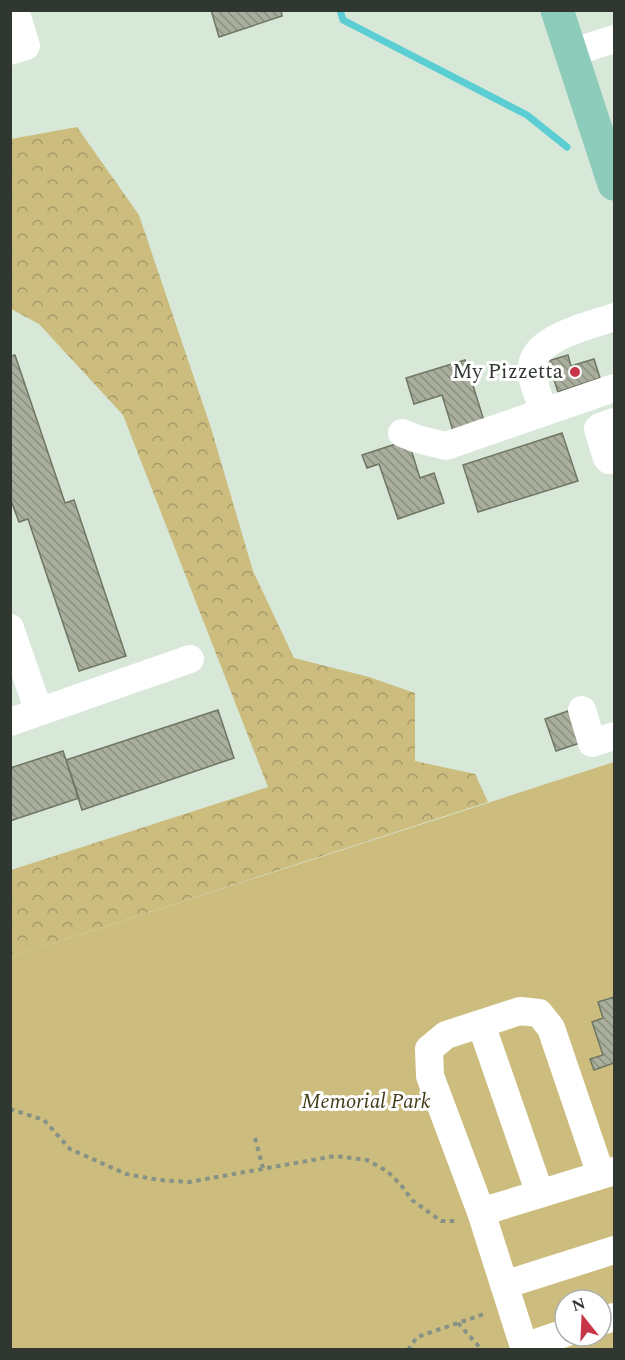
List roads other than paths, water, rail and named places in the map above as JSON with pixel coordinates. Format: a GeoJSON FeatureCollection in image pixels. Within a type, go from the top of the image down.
{"type":"FeatureCollection","features":[{"type":"Feature","properties":{"kind":"main road"},"geometry":{"type":"LineString","coordinates":[[557,10],[615,184]]}},
{"type":"Feature","properties":{"kind":"street"},"geometry":{"type":"LineString","coordinates":[[10,51],[27,46],[15,10]]}},
{"type":"Feature","properties":{"kind":"street"},"geometry":{"type":"LineString","coordinates":[[571,53],[615,39]]}},
{"type":"Feature","properties":{"kind":"street"},"geometry":{"type":"LineString","coordinates":[[544,412],[532,368],[535,354],[552,340],[615,317]]}},
{"type":"Feature","properties":{"kind":"street"},"geometry":{"type":"LineString","coordinates":[[402,433],[446,446],[615,388]]}},
{"type":"Feature","properties":{"kind":"street"},"geometry":{"type":"LineString","coordinates":[[615,422],[598,429],[607,458],[611,461],[615,459]]}},
{"type":"Feature","properties":{"kind":"street"},"geometry":{"type":"LineString","coordinates":[[10,628],[39,712]]}},
{"type":"Feature","properties":{"kind":"street"},"geometry":{"type":"LineString","coordinates":[[10,722],[190,659]]}},
{"type":"Feature","properties":{"kind":"street"},"geometry":{"type":"LineString","coordinates":[[582,710],[592,743],[615,736]]}},
{"type":"Feature","properties":{"kind":"street"},"geometry":{"type":"LineString","coordinates":[[481,1212],[608,1173],[551,1028],[539,1013],[520,1011],[446,1035],[429,1049],[430,1076],[481,1212],[524,1348],[553,1337]]}},
{"type":"Feature","properties":{"kind":"street"},"geometry":{"type":"LineString","coordinates":[[481,1024],[540,1194]]}},
{"type":"Feature","properties":{"kind":"street"},"geometry":{"type":"LineString","coordinates":[[507,1295],[615,1250]]}},
{"type":"Feature","properties":{"kind":"waterway"},"geometry":{"type":"LineString","coordinates":[[340,10],[343,20],[527,115],[567,147]]}},
{"type":"Feature","properties":{"kind":"place","name":"My Pizzetta"},"geometry":{"type":"Point","coordinates":[575,372]}},
{"type":"Feature","properties":{"kind":"park label","name":"Memorial Park"},"geometry":{"type":"Point","coordinates":[366,1102]}}]}
